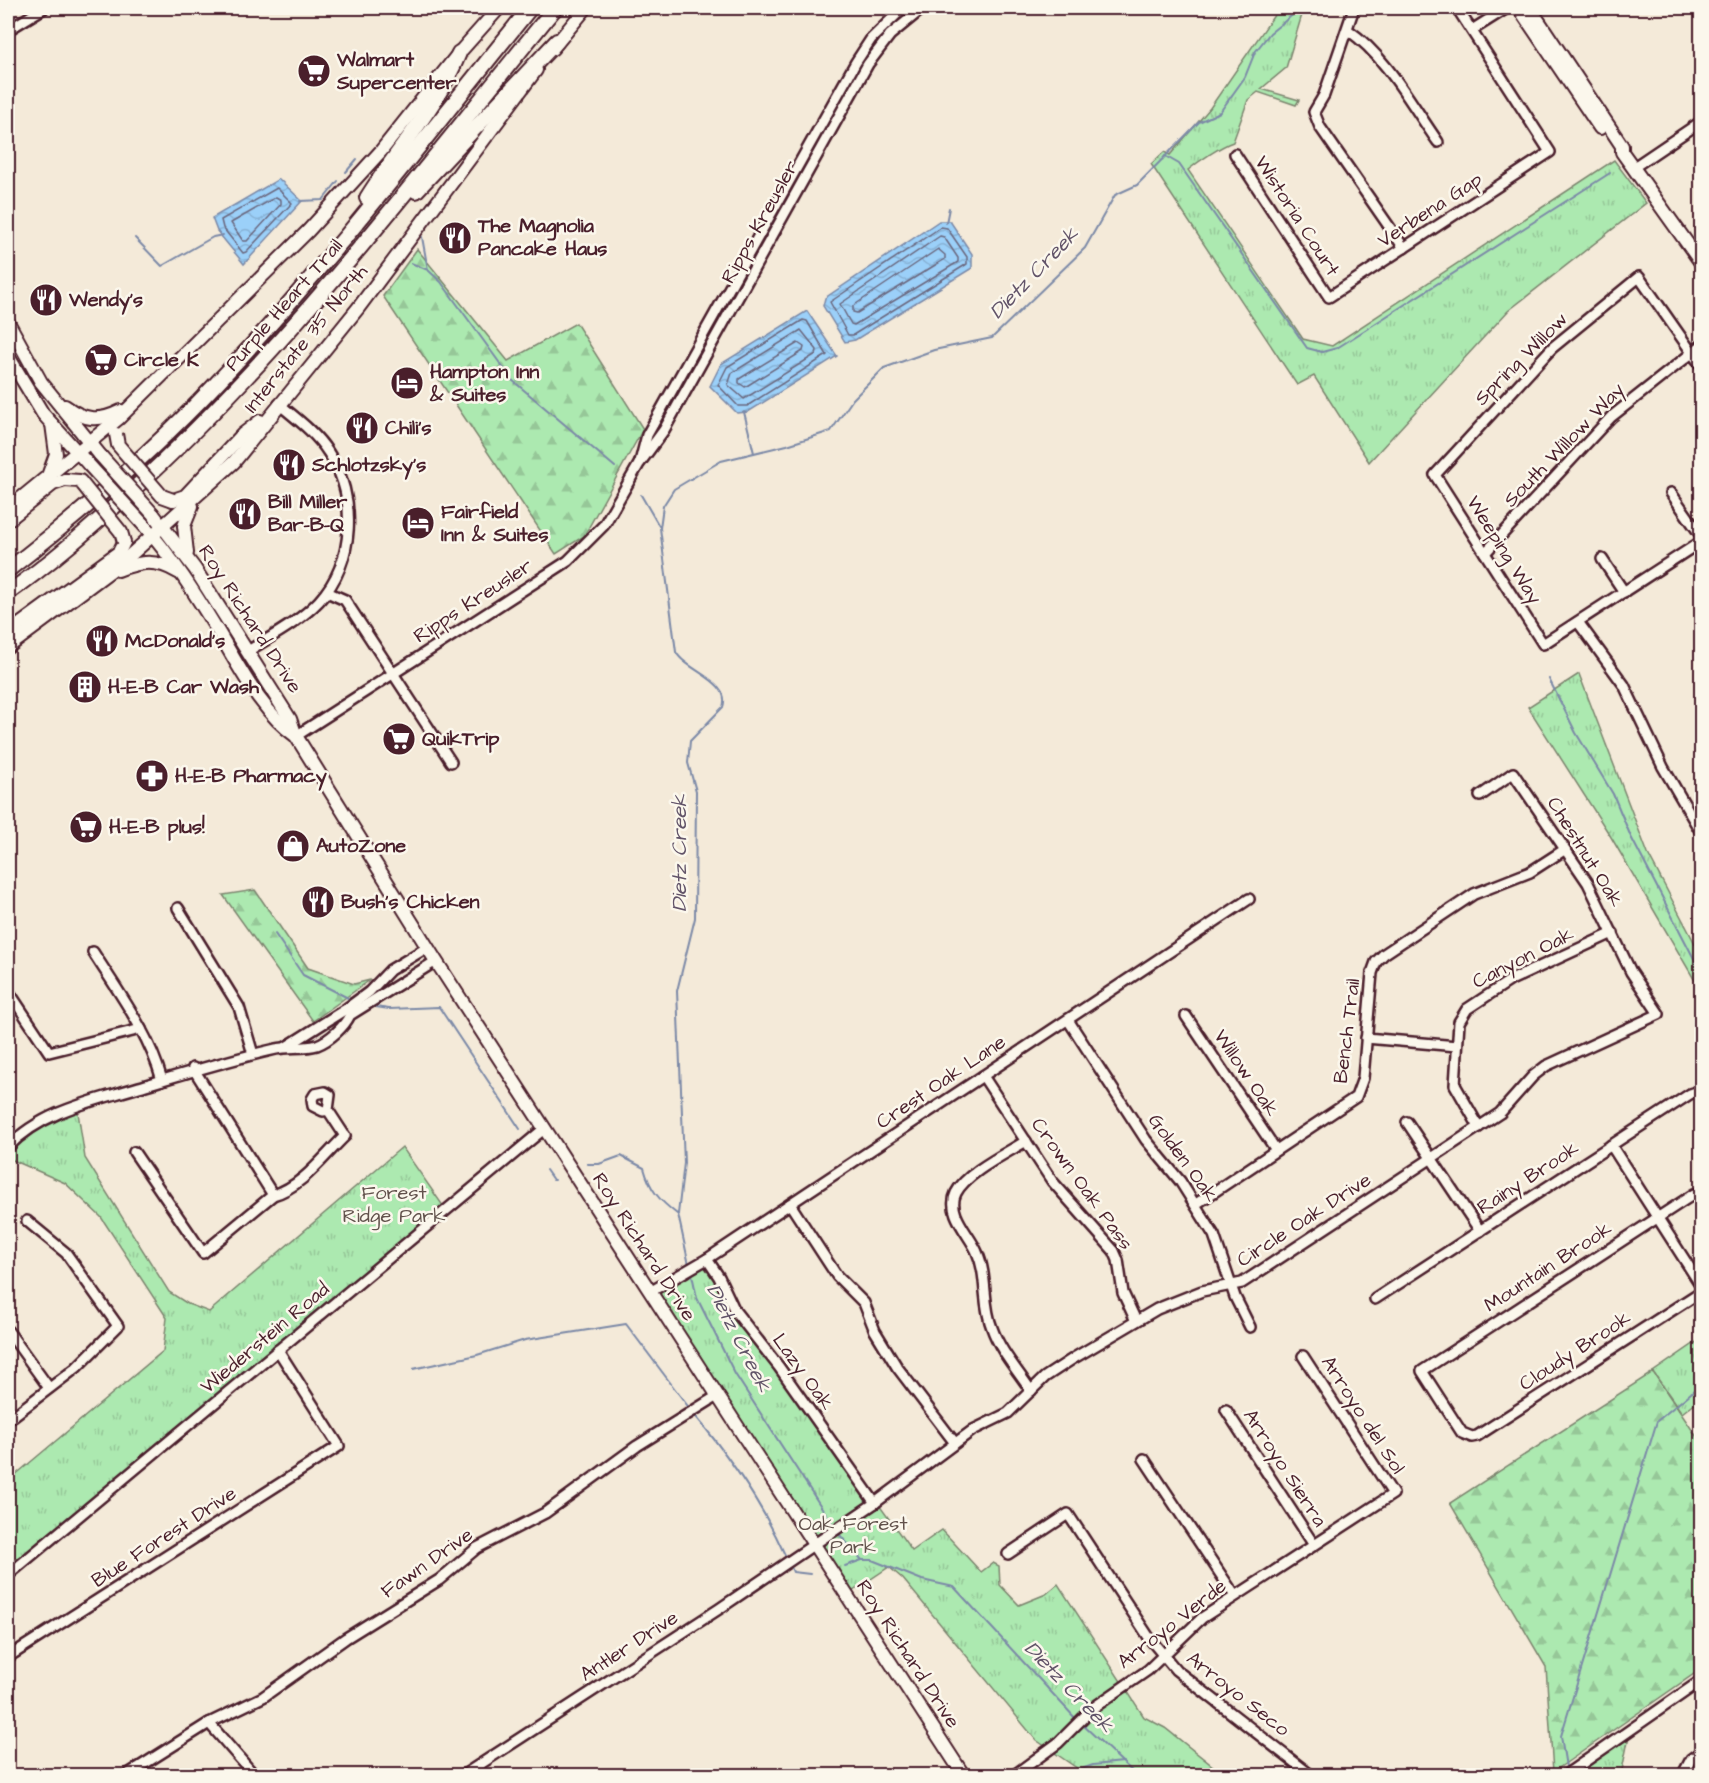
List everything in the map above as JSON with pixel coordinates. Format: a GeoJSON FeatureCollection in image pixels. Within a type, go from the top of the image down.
{"type":"FeatureCollection","features":[{"type":"Feature","properties":{"kind":"highway","name":"Purple Heart Trail"},"geometry":{"type":"LineString","coordinates":[[8,570],[116,481],[170,430],[255,341],[336,247],[530,8]]}},
{"type":"Feature","properties":{"kind":"highway","name":"Purple Heart Trail"},"geometry":{"type":"LineString","coordinates":[[10,592],[101,518],[219,408],[280,342],[360,247],[555,8]]}},
{"type":"Feature","properties":{"kind":"highway"},"geometry":{"type":"LineString","coordinates":[[360,247],[557,41]]}},
{"type":"Feature","properties":{"kind":"highway"},"geometry":{"type":"LineString","coordinates":[[336,247],[377,181],[428,111],[449,77],[459,53]]}},
{"type":"Feature","properties":{"kind":"main road"},"geometry":{"type":"LineString","coordinates":[[8,509],[133,405],[344,194],[459,53],[499,8]]}},
{"type":"Feature","properties":{"kind":"main road","name":"Interstate 35 North"},"geometry":{"type":"LineString","coordinates":[[8,647],[106,575],[164,527],[234,462],[378,282],[557,41],[586,8]]}},
{"type":"Feature","properties":{"kind":"main road"},"geometry":{"type":"LineString","coordinates":[[1519,8],[1555,64],[1616,150],[1623,152]]}},
{"type":"Feature","properties":{"kind":"main road"},"geometry":{"type":"LineString","coordinates":[[1530,8],[1622,146],[1623,152],[1701,264]]}},
{"type":"Feature","properties":{"kind":"main road","name":"Roy Richard Drive"},"geometry":{"type":"LineString","coordinates":[[8,322],[52,397],[89,443],[164,527],[248,651],[290,719],[296,736],[436,961],[964,1776]]}},
{"type":"Feature","properties":{"kind":"main road"},"geometry":{"type":"LineString","coordinates":[[216,322],[175,377],[116,434],[118,445],[154,488],[162,496],[173,500],[185,496],[243,434],[276,408]]}},
{"type":"Feature","properties":{"kind":"main road","name":"Roy Richard Drive"},"geometry":{"type":"LineString","coordinates":[[8,357],[23,385],[51,423],[153,536],[181,573],[280,726],[296,736]]}},
{"type":"Feature","properties":{"kind":"main road"},"geometry":{"type":"LineString","coordinates":[[52,397],[80,416],[90,419],[108,417],[133,405]]}},
{"type":"Feature","properties":{"kind":"main road"},"geometry":{"type":"LineString","coordinates":[[48,477],[56,453],[51,423]]}},
{"type":"Feature","properties":{"kind":"main road"},"geometry":{"type":"LineString","coordinates":[[8,520],[53,484],[65,480],[80,481],[122,532],[124,542],[118,552],[8,633]]}},
{"type":"Feature","properties":{"kind":"main road"},"geometry":{"type":"LineString","coordinates":[[188,560],[184,526],[195,499]]}},
{"type":"Feature","properties":{"kind":"main road"},"geometry":{"type":"LineString","coordinates":[[106,575],[145,561],[166,565],[181,573]]}},
{"type":"Feature","properties":{"kind":"street"},"geometry":{"type":"LineString","coordinates":[[8,30],[44,8]]}},
{"type":"Feature","properties":{"kind":"street","name":"Ripps Kreusler"},"geometry":{"type":"LineString","coordinates":[[639,464],[647,435],[856,62],[871,39],[903,8]]}},
{"type":"Feature","properties":{"kind":"street","name":"Ripps Kreusler"},"geometry":{"type":"LineString","coordinates":[[296,736],[580,551],[604,525],[639,464],[681,402],[868,64],[890,35],[923,8]]}},
{"type":"Feature","properties":{"kind":"street"},"geometry":{"type":"LineString","coordinates":[[1354,8],[1324,95],[1314,112],[1320,127],[1404,248]]}},
{"type":"Feature","properties":{"kind":"street"},"geometry":{"type":"LineString","coordinates":[[1457,8],[1472,30],[1507,8]]}},
{"type":"Feature","properties":{"kind":"street"},"geometry":{"type":"LineString","coordinates":[[1348,30],[1367,45],[1385,65],[1438,142]]}},
{"type":"Feature","properties":{"kind":"street","name":"Verbena Gap"},"geometry":{"type":"LineString","coordinates":[[1329,297],[1550,152],[1472,30]]}},
{"type":"Feature","properties":{"kind":"street"},"geometry":{"type":"LineString","coordinates":[[1634,167],[1701,121]]}},
{"type":"Feature","properties":{"kind":"street","name":"Wistoria Court"},"geometry":{"type":"LineString","coordinates":[[1235,154],[1329,297]]}},
{"type":"Feature","properties":{"kind":"street","name":"Spring Willow"},"geometry":{"type":"LineString","coordinates":[[1435,475],[1552,348],[1639,277],[1691,352]]}},
{"type":"Feature","properties":{"kind":"street","name":"South Willow Way"},"geometry":{"type":"LineString","coordinates":[[1485,553],[1611,417],[1701,345]]}},
{"type":"Feature","properties":{"kind":"street"},"geometry":{"type":"LineString","coordinates":[[1691,352],[1701,367]]}},
{"type":"Feature","properties":{"kind":"street"},"geometry":{"type":"LineString","coordinates":[[248,651],[302,616],[327,592],[340,567],[349,526],[343,486],[327,449],[309,429],[276,408]]}},
{"type":"Feature","properties":{"kind":"street","name":"Weeping Way"},"geometry":{"type":"LineString","coordinates":[[1435,475],[1543,645],[1578,622]]}},
{"type":"Feature","properties":{"kind":"street"},"geometry":{"type":"LineString","coordinates":[[1671,493],[1701,539],[1578,622],[1624,685],[1663,767],[1701,834]]}},
{"type":"Feature","properties":{"kind":"street"},"geometry":{"type":"LineString","coordinates":[[1602,559],[1624,592]]}},
{"type":"Feature","properties":{"kind":"street"},"geometry":{"type":"LineString","coordinates":[[327,592],[345,600],[451,762]]}},
{"type":"Feature","properties":{"kind":"street","name":"Chestnut Oak"},"geometry":{"type":"LineString","coordinates":[[1480,796],[1513,773],[1588,883],[1632,972],[1659,1014]]}},
{"type":"Feature","properties":{"kind":"street","name":"Bench Trail"},"geometry":{"type":"LineString","coordinates":[[1196,1204],[1356,1097],[1362,1086],[1372,972],[1384,954],[1479,891],[1530,872],[1564,850]]}},
{"type":"Feature","properties":{"kind":"street","name":"Crest Oak Lane"},"geometry":{"type":"LineString","coordinates":[[650,1292],[707,1259],[1250,899]]}},
{"type":"Feature","properties":{"kind":"street"},"geometry":{"type":"LineString","coordinates":[[178,908],[239,1007],[253,1054]]}},
{"type":"Feature","properties":{"kind":"street","name":"Canyon Oak"},"geometry":{"type":"LineString","coordinates":[[1479,1127],[1455,1085],[1459,1022],[1467,1009],[1511,980],[1613,933]]}},
{"type":"Feature","properties":{"kind":"street"},"geometry":{"type":"LineString","coordinates":[[8,1147],[31,1127],[64,1110],[162,1080],[193,1068],[286,1047],[315,1045],[326,1041],[346,1022],[348,1012],[390,970],[428,947]]}},
{"type":"Feature","properties":{"kind":"street"},"geometry":{"type":"LineString","coordinates":[[93,952],[141,1029],[155,1057],[162,1080]]}},
{"type":"Feature","properties":{"kind":"street"},"geometry":{"type":"LineString","coordinates":[[286,1047],[436,961]]}},
{"type":"Feature","properties":{"kind":"street"},"geometry":{"type":"LineString","coordinates":[[9,992],[49,1052],[141,1029]]}},
{"type":"Feature","properties":{"kind":"street","name":"Circle Oak Drive"},"geometry":{"type":"LineString","coordinates":[[813,1544],[875,1503],[973,1430],[1008,1413],[1055,1370],[1136,1321],[1187,1296],[1231,1285],[1252,1276],[1500,1113],[1533,1076],[1546,1066],[1659,1014]]}},
{"type":"Feature","properties":{"kind":"street","name":"Willow Oak"},"geometry":{"type":"LineString","coordinates":[[1186,1016],[1276,1150]]}},
{"type":"Feature","properties":{"kind":"street","name":"Golden Oak"},"geometry":{"type":"LineString","coordinates":[[1068,1020],[1146,1140],[1196,1204],[1214,1235],[1231,1285],[1250,1328]]}},
{"type":"Feature","properties":{"kind":"street"},"geometry":{"type":"LineString","coordinates":[[1366,1038],[1457,1046]]}},
{"type":"Feature","properties":{"kind":"street"},"geometry":{"type":"LineString","coordinates":[[193,1068],[273,1194]]}},
{"type":"Feature","properties":{"kind":"street","name":"Crown Oak Pass"},"geometry":{"type":"LineString","coordinates":[[983,1076],[1060,1192],[1114,1251],[1118,1260],[1123,1293],[1136,1321]]}},
{"type":"Feature","properties":{"kind":"street","name":"Rainy Brook"},"geometry":{"type":"LineString","coordinates":[[1375,1299],[1690,1094],[1701,1090]]}},
{"type":"Feature","properties":{"kind":"street"},"geometry":{"type":"LineString","coordinates":[[134,1152],[203,1253],[273,1194],[284,1191],[296,1183],[345,1136],[328,1110]]}},
{"type":"Feature","properties":{"kind":"street"},"geometry":{"type":"LineString","coordinates":[[1407,1122],[1480,1231]]}},
{"type":"Feature","properties":{"kind":"street","name":"Wiederstein Road"},"geometry":{"type":"LineString","coordinates":[[8,1575],[545,1128]]}},
{"type":"Feature","properties":{"kind":"street"},"geometry":{"type":"LineString","coordinates":[[1026,1141],[969,1178],[955,1194],[954,1202],[956,1214],[982,1263],[991,1327],[998,1343],[1031,1391]]}},
{"type":"Feature","properties":{"kind":"street"},"geometry":{"type":"LineString","coordinates":[[1611,1145],[1701,1289]]}},
{"type":"Feature","properties":{"kind":"street","name":"Mountain Brook"},"geometry":{"type":"LineString","coordinates":[[1467,1436],[1459,1428],[1422,1371],[1694,1194]]}},
{"type":"Feature","properties":{"kind":"street"},"geometry":{"type":"LineString","coordinates":[[790,1204],[837,1276],[864,1303],[874,1331],[897,1367],[955,1443]]}},
{"type":"Feature","properties":{"kind":"street"},"geometry":{"type":"LineString","coordinates":[[8,1420],[76,1368],[118,1326],[66,1253],[27,1221]]}},
{"type":"Feature","properties":{"kind":"street","name":"Lazy Oak"},"geometry":{"type":"LineString","coordinates":[[707,1259],[719,1277],[735,1311],[779,1367],[875,1503]]}},
{"type":"Feature","properties":{"kind":"street","name":"Cloudy Brook"},"geometry":{"type":"LineString","coordinates":[[1467,1436],[1472,1437],[1482,1433],[1701,1289]]}},
{"type":"Feature","properties":{"kind":"street"},"geometry":{"type":"LineString","coordinates":[[8,1331],[49,1388]]}},
{"type":"Feature","properties":{"kind":"street","name":"Blue Forest Drive"},"geometry":{"type":"LineString","coordinates":[[8,1657],[339,1446],[278,1350]]}},
{"type":"Feature","properties":{"kind":"street","name":"Arroyo del Sol"},"geometry":{"type":"LineString","coordinates":[[1303,1356],[1393,1494]]}},
{"type":"Feature","properties":{"kind":"street","name":"Fawn Drive"},"geometry":{"type":"LineString","coordinates":[[125,1776],[209,1723],[264,1697],[346,1638],[439,1580],[477,1548],[545,1512],[638,1444],[717,1396]]}},
{"type":"Feature","properties":{"kind":"street","name":"Arroyo Sierra"},"geometry":{"type":"LineString","coordinates":[[1226,1410],[1314,1545]]}},
{"type":"Feature","properties":{"kind":"street"},"geometry":{"type":"LineString","coordinates":[[1144,1459],[1235,1596]]}},
{"type":"Feature","properties":{"kind":"street","name":"Arroyo Verde"},"geometry":{"type":"LineString","coordinates":[[1013,1776],[1070,1732],[1086,1713],[1164,1657],[1202,1618],[1393,1494]]}},
{"type":"Feature","properties":{"kind":"street","name":"Arroyo Seco"},"geometry":{"type":"LineString","coordinates":[[1008,1554],[1068,1514],[1164,1657],[1176,1670],[1312,1776]]}},
{"type":"Feature","properties":{"kind":"street","name":"Antler Drive"},"geometry":{"type":"LineString","coordinates":[[462,1776],[620,1674],[813,1544]]}},
{"type":"Feature","properties":{"kind":"street"},"geometry":{"type":"LineString","coordinates":[[1564,1776],[1701,1680]]}},
{"type":"Feature","properties":{"kind":"street"},"geometry":{"type":"LineString","coordinates":[[209,1723],[255,1776]]}},
{"type":"Feature","properties":{"kind":"street"},"geometry":{"type":"LineString","coordinates":[[1682,1776],[1691,1759],[1701,1750]]}},
{"type":"Feature","properties":{"kind":"green space"},"geometry":{"type":"Polygon","coordinates":[[[1279,8],[1304,8],[1286,68],[1261,89],[1299,100],[1296,105],[1258,92],[1248,100],[1233,142],[1210,154],[1188,170],[1303,339],[1332,346],[1614,160],[1646,203],[1508,311],[1369,462],[1314,376],[1297,385],[1151,164],[1164,152],[1170,155],[1210,108],[1279,8]]]}},
{"type":"Feature","properties":{"kind":"green space"},"geometry":{"type":"Polygon","coordinates":[[[417,249],[508,361],[576,323],[643,429],[584,536],[556,554],[383,296],[417,249]]]}},
{"type":"Feature","properties":{"kind":"green space"},"geometry":{"type":"Polygon","coordinates":[[[1579,674],[1648,854],[1701,955],[1701,991],[1611,837],[1528,707],[1579,674]]]}},
{"type":"Feature","properties":{"kind":"green space"},"geometry":{"type":"Polygon","coordinates":[[[255,890],[308,968],[354,984],[370,980],[313,1021],[223,895],[255,890]]]}},
{"type":"Feature","properties":{"kind":"green space","name":"Forest Ridge Park"},"geometry":{"type":"Polygon","coordinates":[[[77,1106],[85,1158],[169,1292],[188,1304],[209,1312],[402,1147],[446,1210],[8,1575],[8,1481],[163,1351],[167,1318],[101,1217],[65,1183],[8,1158],[8,1147],[13,1141],[77,1106]]]}},
{"type":"Feature","properties":{"kind":"green space","name":"Oak Forest Park"},"geometry":{"type":"Polygon","coordinates":[[[707,1259],[727,1293],[912,1551],[942,1530],[981,1572],[993,1563],[999,1566],[1000,1585],[1019,1605],[1046,1594],[1058,1584],[1144,1717],[1165,1728],[1224,1775],[1087,1775],[1036,1740],[903,1579],[889,1567],[847,1595],[650,1292],[707,1259]]]}},
{"type":"Feature","properties":{"kind":"green space"},"geometry":{"type":"Polygon","coordinates":[[[1701,1339],[1701,1398],[1682,1413],[1653,1372],[1701,1339]]]}},
{"type":"Feature","properties":{"kind":"green space"},"geometry":{"type":"Polygon","coordinates":[[[1653,1372],[1701,1443],[1701,1669],[1553,1772],[1546,1667],[1450,1503],[1653,1372]]]}},
{"type":"Feature","properties":{"kind":"green space"},"geometry":{"type":"Polygon","coordinates":[[[1630,1731],[1621,1775],[1562,1775],[1630,1731]]]}},
{"type":"Feature","properties":{"kind":"water"},"geometry":{"type":"Polygon","coordinates":[[[279,179],[302,201],[244,264],[217,231],[212,218],[279,179]]]}},
{"type":"Feature","properties":{"kind":"water"},"geometry":{"type":"Polygon","coordinates":[[[939,221],[950,221],[972,254],[972,268],[855,340],[845,342],[823,306],[825,298],[939,221]]]}},
{"type":"Feature","properties":{"kind":"water"},"geometry":{"type":"Polygon","coordinates":[[[807,311],[837,356],[748,412],[737,413],[710,386],[721,364],[807,311]]]}},
{"type":"Feature","properties":{"kind":"waterway","name":"Dietz Creek"},"geometry":{"type":"LineString","coordinates":[[689,1265],[678,1214],[684,1163],[677,991],[695,918],[696,791],[688,763],[690,741],[723,707],[724,698],[715,683],[681,659],[676,652],[660,528],[663,506],[674,489],[721,461],[787,445],[831,431],[853,399],[884,368],[934,350],[992,338],[1085,248],[1115,195],[1137,185],[1199,122],[1220,112],[1245,77],[1255,52],[1270,33],[1295,13],[1296,8]]}},
{"type":"Feature","properties":{"kind":"waterway"},"geometry":{"type":"LineString","coordinates":[[1165,156],[1179,164],[1307,348],[1322,352],[1337,348],[1610,173]]}},
{"type":"Feature","properties":{"kind":"waterway"},"geometry":{"type":"LineString","coordinates":[[346,172],[357,159]]}},
{"type":"Feature","properties":{"kind":"waterway"},"geometry":{"type":"LineString","coordinates":[[300,201],[323,200],[338,181]]}},
{"type":"Feature","properties":{"kind":"waterway"},"geometry":{"type":"LineString","coordinates":[[946,223],[949,208]]}},
{"type":"Feature","properties":{"kind":"waterway"},"geometry":{"type":"LineString","coordinates":[[135,238],[162,266],[213,237],[223,235]]}},
{"type":"Feature","properties":{"kind":"waterway"},"geometry":{"type":"LineString","coordinates":[[422,237],[428,270]]}},
{"type":"Feature","properties":{"kind":"waterway"},"geometry":{"type":"LineString","coordinates":[[411,263],[428,270],[441,282],[512,380],[615,467]]}},
{"type":"Feature","properties":{"kind":"waterway"},"geometry":{"type":"LineString","coordinates":[[744,412],[754,453]]}},
{"type":"Feature","properties":{"kind":"waterway"},"geometry":{"type":"LineString","coordinates":[[641,495],[659,526]]}},
{"type":"Feature","properties":{"kind":"waterway"},"geometry":{"type":"LineString","coordinates":[[1549,679],[1576,733],[1613,794],[1631,837],[1702,974]]}},
{"type":"Feature","properties":{"kind":"waterway"},"geometry":{"type":"LineString","coordinates":[[275,934],[303,975],[352,1000]]}},
{"type":"Feature","properties":{"kind":"waterway"},"geometry":{"type":"LineString","coordinates":[[369,1006],[389,1009],[439,1007],[520,1129]]}},
{"type":"Feature","properties":{"kind":"waterway"},"geometry":{"type":"LineString","coordinates":[[587,1164],[599,1164],[621,1156],[644,1168],[656,1194],[677,1214]]}},
{"type":"Feature","properties":{"kind":"waterway"},"geometry":{"type":"LineString","coordinates":[[546,1170],[555,1180]]}},
{"type":"Feature","properties":{"kind":"waterway","name":"Dietz Creek"},"geometry":{"type":"LineString","coordinates":[[691,1270],[697,1298],[735,1374],[835,1528]]}},
{"type":"Feature","properties":{"kind":"waterway"},"geometry":{"type":"LineString","coordinates":[[413,1369],[477,1355],[525,1340],[626,1324],[690,1409]]}},
{"type":"Feature","properties":{"kind":"waterway"},"geometry":{"type":"LineString","coordinates":[[1566,1767],[1561,1736],[1657,1421],[1702,1381]]}},
{"type":"Feature","properties":{"kind":"waterway"},"geometry":{"type":"LineString","coordinates":[[693,1413],[744,1481],[785,1555]]}},
{"type":"Feature","properties":{"kind":"waterway","name":"Dietz Creek"},"geometry":{"type":"LineString","coordinates":[[838,1533],[862,1560],[872,1560],[922,1580],[954,1587],[1076,1719]]}},
{"type":"Feature","properties":{"kind":"waterway"},"geometry":{"type":"LineString","coordinates":[[845,1566],[862,1560]]}},
{"type":"Feature","properties":{"kind":"waterway"},"geometry":{"type":"LineString","coordinates":[[790,1565],[793,1572],[810,1574]]}},
{"type":"Feature","properties":{"kind":"waterway","name":"Dietz Creek"},"geometry":{"type":"LineString","coordinates":[[1081,1723],[1137,1776]]}},
{"type":"Feature","properties":{"kind":"waterway"},"geometry":{"type":"LineString","coordinates":[[1062,1776],[1093,1765],[1123,1762]]}},
{"type":"Feature","properties":{"kind":"place","name":"Walmart Supercenter"},"geometry":{"type":"Point","coordinates":[314,71]}},
{"type":"Feature","properties":{"kind":"place","name":"The Magnolia Pancake Haus"},"geometry":{"type":"Point","coordinates":[455,238]}},
{"type":"Feature","properties":{"kind":"place","name":"Wendy's"},"geometry":{"type":"Point","coordinates":[46,300]}},
{"type":"Feature","properties":{"kind":"place","name":"Circle K"},"geometry":{"type":"Point","coordinates":[101,360]}},
{"type":"Feature","properties":{"kind":"place","name":"Hampton Inn & Suites"},"geometry":{"type":"Point","coordinates":[407,383]}},
{"type":"Feature","properties":{"kind":"place","name":"Chili's"},"geometry":{"type":"Point","coordinates":[362,428]}},
{"type":"Feature","properties":{"kind":"place","name":"Schlotzsky's"},"geometry":{"type":"Point","coordinates":[289,465]}},
{"type":"Feature","properties":{"kind":"place","name":"Bill Miller Bar-B-Q"},"geometry":{"type":"Point","coordinates":[245,514]}},
{"type":"Feature","properties":{"kind":"place","name":"Fairfield Inn & Suites"},"geometry":{"type":"Point","coordinates":[418,523]}},
{"type":"Feature","properties":{"kind":"place","name":"McDonald's"},"geometry":{"type":"Point","coordinates":[102,641]}},
{"type":"Feature","properties":{"kind":"place","name":"H-E-B Car Wash"},"geometry":{"type":"Point","coordinates":[85,687]}},
{"type":"Feature","properties":{"kind":"place","name":"QuikTrip"},"geometry":{"type":"Point","coordinates":[399,739]}},
{"type":"Feature","properties":{"kind":"place","name":"H-E-B Pharmacy"},"geometry":{"type":"Point","coordinates":[152,776]}},
{"type":"Feature","properties":{"kind":"place","name":"H-E-B plus!"},"geometry":{"type":"Point","coordinates":[86,827]}},
{"type":"Feature","properties":{"kind":"place","name":"AutoZone"},"geometry":{"type":"Point","coordinates":[293,846]}},
{"type":"Feature","properties":{"kind":"place","name":"Bush's Chicken"},"geometry":{"type":"Point","coordinates":[318,902]}}]}
